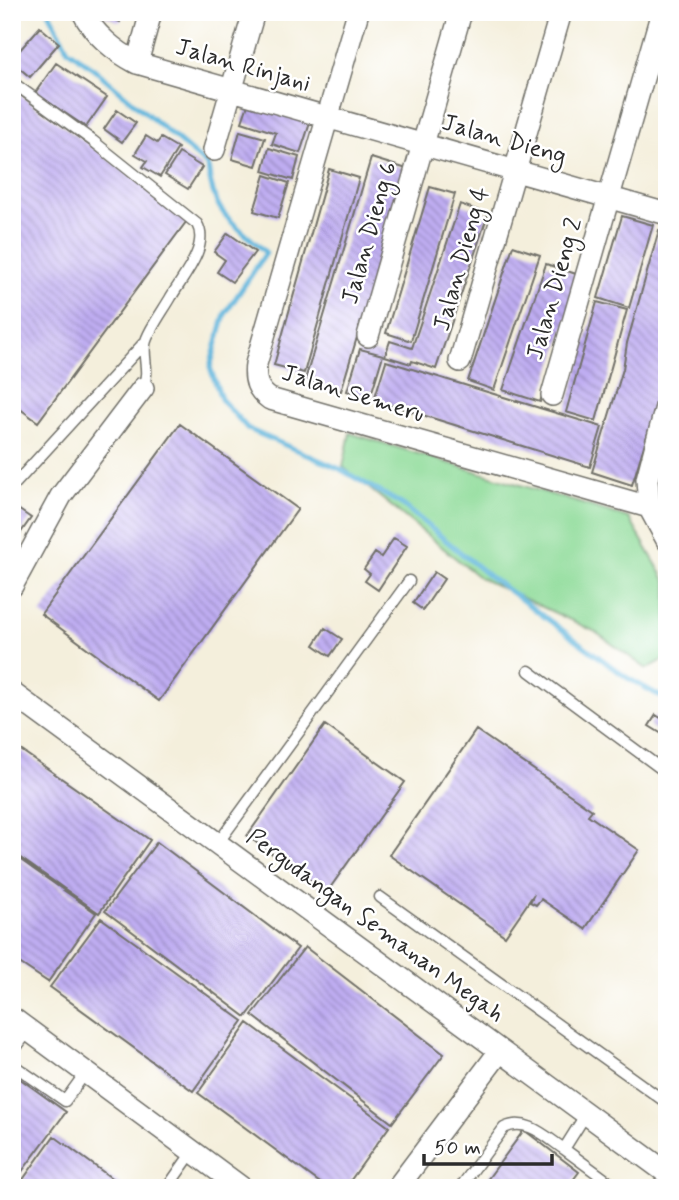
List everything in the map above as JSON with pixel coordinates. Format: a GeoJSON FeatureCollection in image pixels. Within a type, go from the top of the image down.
{"type":"FeatureCollection","features":[{"type":"Feature","properties":{"kind":"street","name":"Jalan Rinjani"},"geometry":{"type":"LineString","coordinates":[[83,12],[87,20],[118,53],[137,63],[327,117]]}},
{"type":"Feature","properties":{"kind":"street"},"geometry":{"type":"LineString","coordinates":[[137,63],[151,12]]}},
{"type":"Feature","properties":{"kind":"street"},"geometry":{"type":"LineString","coordinates":[[214,150],[254,12]]}},
{"type":"Feature","properties":{"kind":"street","name":"Jalan Semeru"},"geometry":{"type":"LineString","coordinates":[[358,12],[256,364],[256,384],[270,399],[649,507]]}},
{"type":"Feature","properties":{"kind":"street","name":"Jalan Dieng 6"},"geometry":{"type":"LineString","coordinates":[[368,336],[461,12]]}},
{"type":"Feature","properties":{"kind":"street","name":"Jalan Dieng 4"},"geometry":{"type":"LineString","coordinates":[[460,361],[561,12]]}},
{"type":"Feature","properties":{"kind":"street","name":"Jalan Dieng 2"},"geometry":{"type":"LineString","coordinates":[[552,395],[662,12]]}},
{"type":"Feature","properties":{"kind":"street","name":"Jalan Dieng"},"geometry":{"type":"LineString","coordinates":[[327,117],[667,214]]}},
{"type":"Feature","properties":{"kind":"street"},"geometry":{"type":"LineString","coordinates":[[12,586],[61,496],[143,388]]}},
{"type":"Feature","properties":{"kind":"street"},"geometry":{"type":"LineString","coordinates":[[667,403],[646,479],[649,507],[667,540]]}},
{"type":"Feature","properties":{"kind":"street","name":"Pergudangan Semanan Megah"},"geometry":{"type":"LineString","coordinates":[[12,693],[667,1173]]}},
{"type":"Feature","properties":{"kind":"street"},"geometry":{"type":"LineString","coordinates":[[21,1024],[243,1188]]}},
{"type":"Feature","properties":{"kind":"street","name":"Pergudangan Semanan Megah"},"geometry":{"type":"LineString","coordinates":[[397,1188],[500,1051]]}},
{"type":"Feature","properties":{"kind":"lane"},"geometry":{"type":"LineString","coordinates":[[12,82],[93,141],[198,224],[202,237],[196,254],[144,344],[12,487]]}},
{"type":"Feature","properties":{"kind":"lane"},"geometry":{"type":"LineString","coordinates":[[143,388],[148,369],[144,344]]}},
{"type":"Feature","properties":{"kind":"lane","name":"Pergudangan Semanan Megah"},"geometry":{"type":"LineString","coordinates":[[218,843],[410,581]]}},
{"type":"Feature","properties":{"kind":"lane"},"geometry":{"type":"LineString","coordinates":[[529,671],[667,773]]}},
{"type":"Feature","properties":{"kind":"lane","name":"Pergudangan Semanan Megah"},"geometry":{"type":"LineString","coordinates":[[380,897],[667,1103]]}},
{"type":"Feature","properties":{"kind":"lane"},"geometry":{"type":"LineString","coordinates":[[12,1053],[21,1024]]}},
{"type":"Feature","properties":{"kind":"lane"},"geometry":{"type":"LineString","coordinates":[[12,1064],[65,1101],[86,1072]]}},
{"type":"Feature","properties":{"kind":"lane"},"geometry":{"type":"LineString","coordinates":[[564,1150],[586,1114]]}},
{"type":"Feature","properties":{"kind":"lane"},"geometry":{"type":"LineString","coordinates":[[460,1188],[504,1128],[512,1124],[523,1124],[535,1129],[617,1188]]}},
{"type":"Feature","properties":{"kind":"lane"},"geometry":{"type":"LineString","coordinates":[[167,1188],[193,1151]]}},
{"type":"Feature","properties":{"kind":"green space"},"geometry":{"type":"Polygon","coordinates":[[[350,433],[629,518],[667,583],[667,658],[647,669],[594,631],[480,578],[343,467],[350,433]]]}},
{"type":"Feature","properties":{"kind":"building"},"geometry":{"type":"Polygon","coordinates":[[[95,12],[123,12],[120,22],[95,12]]]}},
{"type":"Feature","properties":{"kind":"building"},"geometry":{"type":"Polygon","coordinates":[[[40,27],[59,43],[30,77],[12,62],[12,59],[40,27]]]}},
{"type":"Feature","properties":{"kind":"building"},"geometry":{"type":"Polygon","coordinates":[[[56,63],[107,97],[86,127],[35,93],[56,63]]]}},
{"type":"Feature","properties":{"kind":"building"},"geometry":{"type":"Polygon","coordinates":[[[12,89],[189,218],[38,422],[12,403],[12,89]]]}},
{"type":"Feature","properties":{"kind":"building"},"geometry":{"type":"Polygon","coordinates":[[[250,99],[311,120],[300,153],[272,144],[276,133],[242,122],[250,99]]]}},
{"type":"Feature","properties":{"kind":"building"},"geometry":{"type":"Polygon","coordinates":[[[117,110],[136,123],[122,142],[104,129],[117,110]]]}},
{"type":"Feature","properties":{"kind":"building"},"geometry":{"type":"Polygon","coordinates":[[[240,131],[265,138],[256,166],[232,159],[240,131]]]}},
{"type":"Feature","properties":{"kind":"building"},"geometry":{"type":"Polygon","coordinates":[[[146,136],[157,143],[161,138],[178,148],[160,177],[143,167],[147,161],[135,154],[146,136]]]}},
{"type":"Feature","properties":{"kind":"building"},"geometry":{"type":"Polygon","coordinates":[[[269,148],[299,157],[293,180],[263,171],[269,148]]]}},
{"type":"Feature","properties":{"kind":"building"},"geometry":{"type":"Polygon","coordinates":[[[179,153],[202,167],[188,189],[165,175],[179,153]]]}},
{"type":"Feature","properties":{"kind":"building"},"geometry":{"type":"Polygon","coordinates":[[[371,158],[407,169],[341,391],[305,380],[371,158]]]}},
{"type":"Feature","properties":{"kind":"building"},"geometry":{"type":"Polygon","coordinates":[[[329,169],[359,178],[304,373],[274,365],[329,169]]]}},
{"type":"Feature","properties":{"kind":"building"},"geometry":{"type":"Polygon","coordinates":[[[265,175],[289,183],[278,218],[254,211],[265,175]]]}},
{"type":"Feature","properties":{"kind":"building"},"geometry":{"type":"Polygon","coordinates":[[[430,187],[455,194],[411,341],[386,333],[430,187]]]}},
{"type":"Feature","properties":{"kind":"building"},"geometry":{"type":"Polygon","coordinates":[[[460,204],[488,214],[436,369],[385,356],[390,341],[412,348],[460,204]]]}},
{"type":"Feature","properties":{"kind":"building"},"geometry":{"type":"Polygon","coordinates":[[[622,216],[653,225],[629,308],[598,298],[622,216]]]}},
{"type":"Feature","properties":{"kind":"building"},"geometry":{"type":"Polygon","coordinates":[[[659,230],[667,232],[667,370],[632,485],[592,472],[623,369],[627,343],[659,230]]]}},
{"type":"Feature","properties":{"kind":"building"},"geometry":{"type":"Polygon","coordinates":[[[228,233],[255,252],[232,282],[217,272],[225,260],[214,252],[228,233]]]}},
{"type":"Feature","properties":{"kind":"building"},"geometry":{"type":"Polygon","coordinates":[[[513,246],[540,255],[494,390],[468,381],[513,246]]]}},
{"type":"Feature","properties":{"kind":"building"},"geometry":{"type":"Polygon","coordinates":[[[546,264],[582,276],[540,402],[503,390],[546,264]]]}},
{"type":"Feature","properties":{"kind":"building"},"geometry":{"type":"Polygon","coordinates":[[[597,302],[627,310],[596,421],[566,412],[597,302]]]}},
{"type":"Feature","properties":{"kind":"building"},"geometry":{"type":"Polygon","coordinates":[[[360,349],[383,355],[370,398],[347,391],[360,349]]]}},
{"type":"Feature","properties":{"kind":"building"},"geometry":{"type":"Polygon","coordinates":[[[386,361],[602,427],[590,467],[374,400],[386,361]]]}},
{"type":"Feature","properties":{"kind":"building"},"geometry":{"type":"Polygon","coordinates":[[[180,424],[298,509],[159,701],[41,614],[180,424]]]}},
{"type":"Feature","properties":{"kind":"building"},"geometry":{"type":"Polygon","coordinates":[[[12,505],[31,518],[12,545],[12,505]]]}},
{"type":"Feature","properties":{"kind":"building"},"geometry":{"type":"Polygon","coordinates":[[[394,538],[407,546],[378,590],[365,581],[370,574],[364,569],[375,553],[381,557],[394,538]]]}},
{"type":"Feature","properties":{"kind":"building"},"geometry":{"type":"Polygon","coordinates":[[[434,572],[444,579],[423,610],[413,603],[434,572]]]}},
{"type":"Feature","properties":{"kind":"building"},"geometry":{"type":"Polygon","coordinates":[[[325,628],[342,639],[330,656],[314,645],[325,628]]]}},
{"type":"Feature","properties":{"kind":"building"},"geometry":{"type":"Polygon","coordinates":[[[656,715],[667,722],[667,737],[649,726],[656,715]]]}},
{"type":"Feature","properties":{"kind":"building"},"geometry":{"type":"Polygon","coordinates":[[[325,725],[405,782],[327,892],[247,836],[325,725]]]}},
{"type":"Feature","properties":{"kind":"building"},"geometry":{"type":"Polygon","coordinates":[[[476,730],[592,810],[588,815],[639,850],[585,929],[541,899],[536,905],[530,902],[534,894],[505,936],[389,855],[476,730]]]}},
{"type":"Feature","properties":{"kind":"building"},"geometry":{"type":"Polygon","coordinates":[[[12,744],[150,840],[99,913],[12,852],[12,744]]]}},
{"type":"Feature","properties":{"kind":"building"},"geometry":{"type":"Polygon","coordinates":[[[157,842],[298,948],[246,1017],[105,911],[157,842]]]}},
{"type":"Feature","properties":{"kind":"building"},"geometry":{"type":"Polygon","coordinates":[[[12,854],[96,913],[48,982],[12,958],[12,854]]]}},
{"type":"Feature","properties":{"kind":"building"},"geometry":{"type":"Polygon","coordinates":[[[101,918],[243,1021],[193,1091],[50,987],[101,918]]]}},
{"type":"Feature","properties":{"kind":"building"},"geometry":{"type":"Polygon","coordinates":[[[305,947],[444,1054],[392,1123],[252,1015],[305,947]]]}},
{"type":"Feature","properties":{"kind":"building"},"geometry":{"type":"Polygon","coordinates":[[[248,1023],[389,1127],[345,1188],[327,1188],[198,1093],[248,1023]]]}},
{"type":"Feature","properties":{"kind":"building"},"geometry":{"type":"Polygon","coordinates":[[[12,1073],[66,1112],[12,1185],[12,1073]]]}},
{"type":"Feature","properties":{"kind":"building"},"geometry":{"type":"Polygon","coordinates":[[[524,1130],[579,1172],[567,1188],[481,1188],[524,1130]]]}},
{"type":"Feature","properties":{"kind":"building"},"geometry":{"type":"Polygon","coordinates":[[[54,1136],[125,1188],[17,1188],[54,1136]]]}},
{"type":"Feature","properties":{"kind":"waterway"},"geometry":{"type":"LineString","coordinates":[[49,12],[68,50],[208,166],[220,208],[234,225],[266,253],[225,314],[210,367],[221,399],[248,429],[340,469],[403,505],[489,576],[626,677],[667,700]]}}]}
